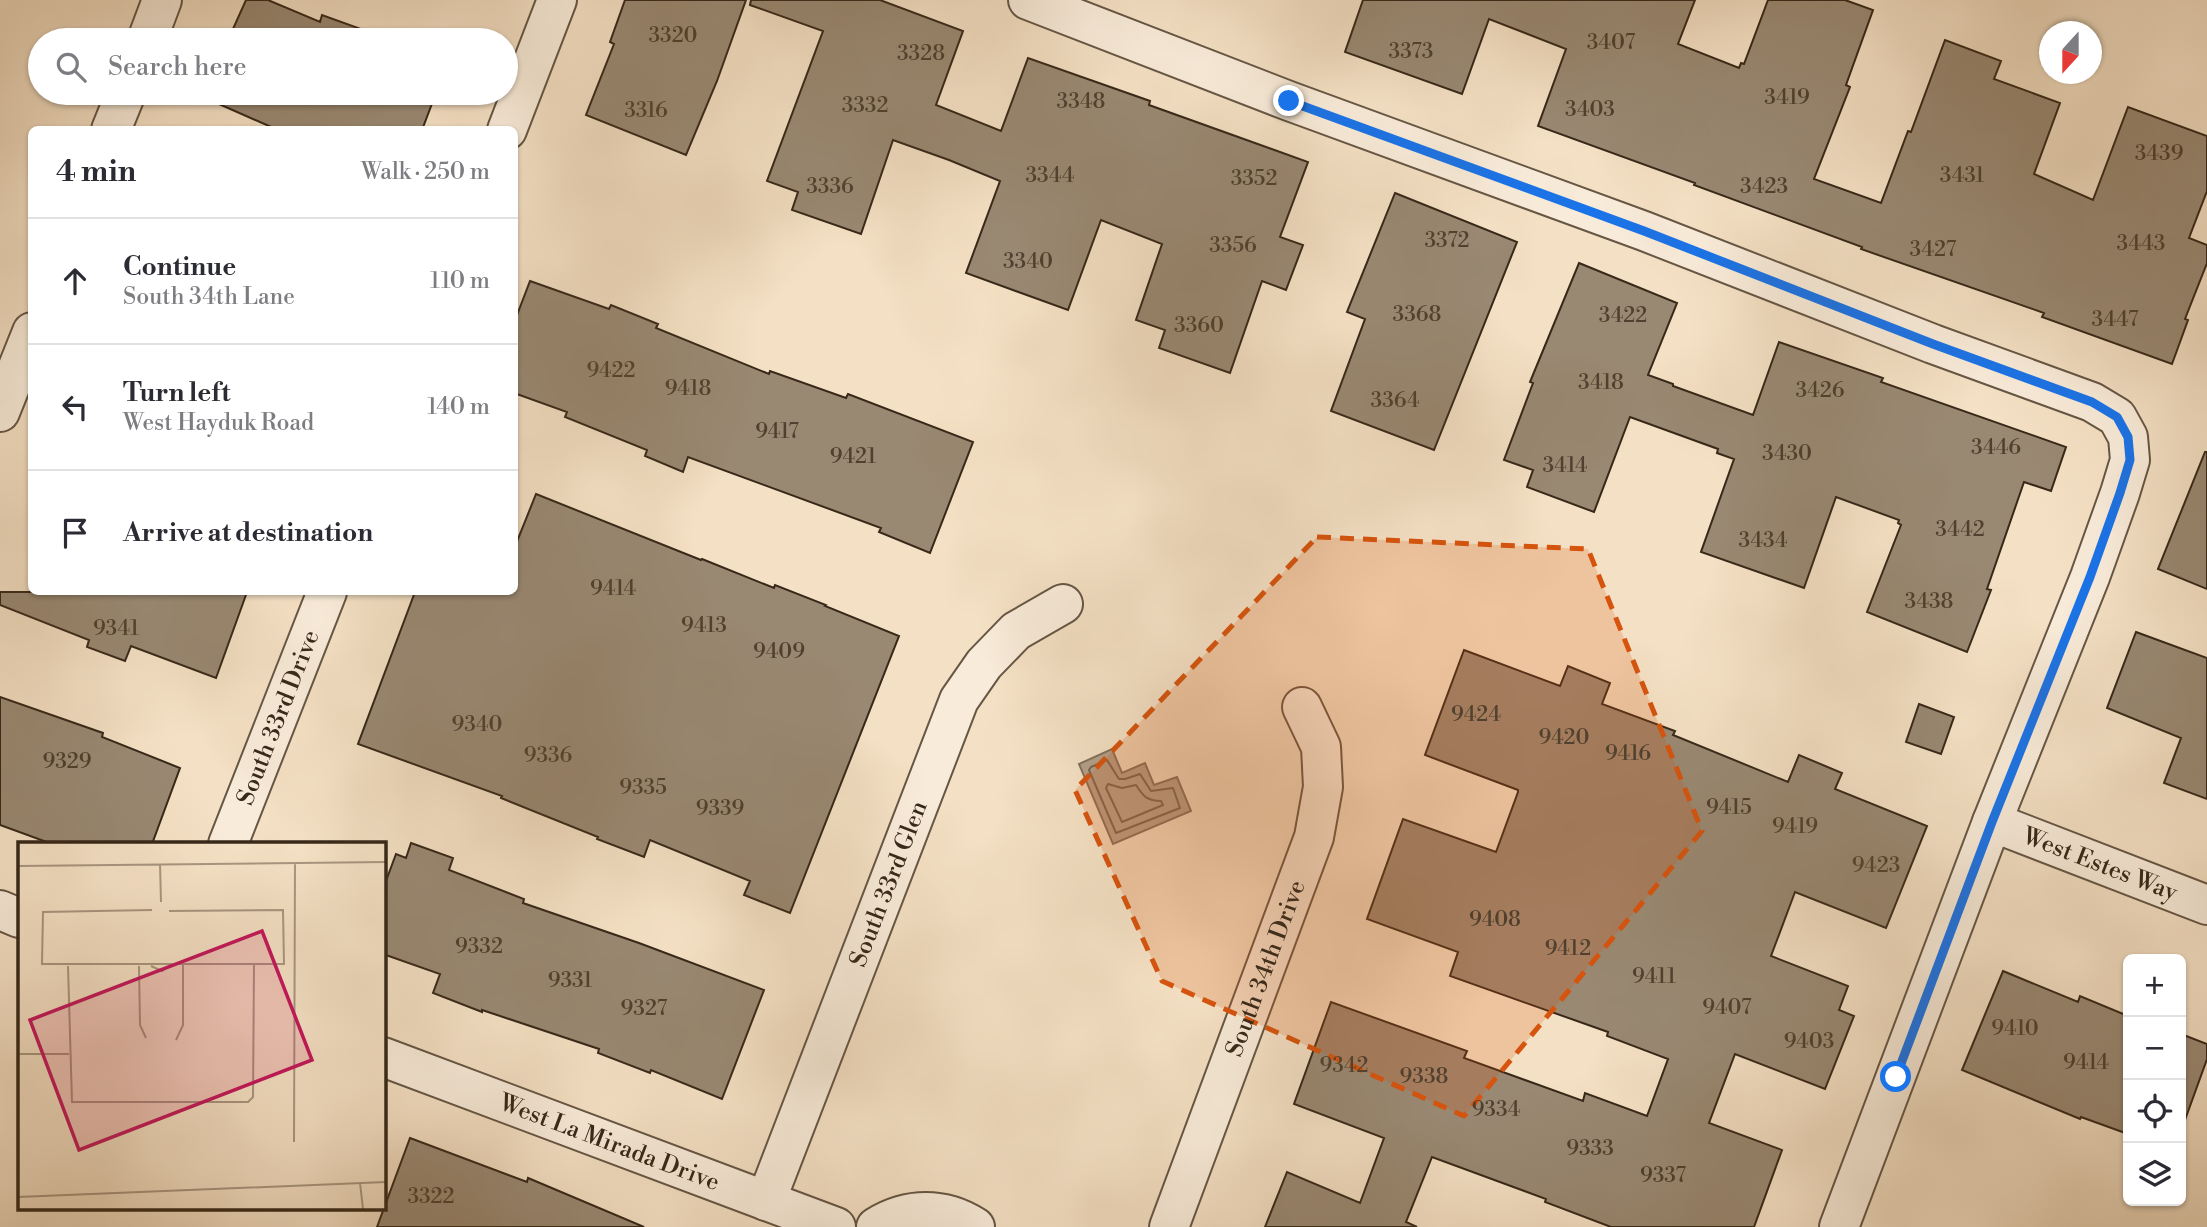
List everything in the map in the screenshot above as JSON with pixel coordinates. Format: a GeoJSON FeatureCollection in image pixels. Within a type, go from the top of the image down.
{"type":"FeatureCollection","features":[{"type":"Feature","properties":{"kind":"street"},"geometry":{"type":"LineString","coordinates":[[152,28],[163,0]]}},
{"type":"Feature","properties":{"kind":"street"},"geometry":{"type":"LineString","coordinates":[[518,101],[556,0]]}},
{"type":"Feature","properties":{"kind":"street"},"geometry":{"type":"LineString","coordinates":[[1028,0],[1289,101],[1644,231],[1933,344],[2092,402],[2117,417],[2128,437],[2130,460],[2120,493],[1839,1227]]}},
{"type":"Feature","properties":{"kind":"street"},"geometry":{"type":"LineString","coordinates":[[113,126],[121,105]]}},
{"type":"Feature","properties":{"kind":"street"},"geometry":{"type":"LineString","coordinates":[[509,126],[516,105]]}},
{"type":"Feature","properties":{"kind":"street"},"geometry":{"type":"LineString","coordinates":[[0,412],[28,342]]}},
{"type":"Feature","properties":{"kind":"street","name":"South 33rd Drive"},"geometry":{"type":"LineString","coordinates":[[229,842],[326,595]]}},
{"type":"Feature","properties":{"kind":"street","name":"South 33rd Glen"},"geometry":{"type":"LineString","coordinates":[[766,1201],[959,700],[984,664],[1016,631],[1063,604]]}},
{"type":"Feature","properties":{"kind":"street","name":"South 34th Drive"},"geometry":{"type":"LineString","coordinates":[[1170,1227],[1314,837],[1323,787],[1321,747],[1302,707]]}},
{"type":"Feature","properties":{"kind":"street","name":"West Estes Way"},"geometry":{"type":"LineString","coordinates":[[1992,822],[2207,905]]}},
{"type":"Feature","properties":{"kind":"street"},"geometry":{"type":"LineString","coordinates":[[0,911],[18,918]]}},
{"type":"Feature","properties":{"kind":"street","name":"West La Mirada Drive"},"geometry":{"type":"LineString","coordinates":[[385,1058],[836,1227]]}},
{"type":"Feature","properties":{"kind":"street"},"geometry":{"type":"LineString","coordinates":[[876,1227],[888,1219],[906,1213],[928,1212],[959,1216],[975,1227]]}},
{"type":"Feature","properties":{"kind":"highlighted area"},"geometry":{"type":"Polygon","coordinates":[[[1317,537],[1588,549],[1702,831],[1464,1116],[1162,981],[1075,790],[1317,537]]]}},
{"type":"Feature","properties":{"kind":"water"},"geometry":{"type":"Polygon","coordinates":[[[1112,749],[1122,773],[1145,763],[1154,785],[1177,777],[1191,811],[1113,844],[1079,764],[1112,749]]]}},
{"type":"Feature","properties":{"kind":"building"},"geometry":{"type":"Polygon","coordinates":[[[246,0],[268,0],[320,22],[322,15],[358,28],[233,28],[246,0]]]}},
{"type":"Feature","properties":{"kind":"building"},"geometry":{"type":"Polygon","coordinates":[[[625,0],[746,0],[717,81],[686,155],[586,115],[614,44],[610,42],[625,0]]]}},
{"type":"Feature","properties":{"kind":"building"},"geometry":{"type":"Polygon","coordinates":[[[751,0],[880,0],[963,31],[936,105],[1001,131],[1028,58],[1150,101],[1149,105],[1308,162],[1280,237],[1303,245],[1286,290],[1262,281],[1230,373],[1159,348],[1165,330],[1136,320],[1162,244],[1101,220],[1068,310],[966,273],[1000,181],[949,160],[893,140],[861,234],[792,210],[798,192],[767,181],[823,31],[750,5],[751,0]]]}},
{"type":"Feature","properties":{"kind":"building"},"geometry":{"type":"Polygon","coordinates":[[[1363,0],[1695,0],[1678,44],[1739,68],[1741,63],[1744,64],[1768,0],[1845,0],[1873,10],[1846,85],[1850,87],[1814,179],[1881,203],[1945,40],[2001,61],[1994,79],[2060,103],[2034,174],[2093,200],[2128,107],[2207,136],[2207,191],[2189,238],[2207,245],[2207,263],[2185,319],[2188,320],[2172,364],[2042,317],[2044,313],[1861,249],[1862,247],[1694,185],[1695,183],[1538,126],[1566,49],[1489,19],[1462,94],[1345,52],[1363,0]]]}},
{"type":"Feature","properties":{"kind":"building"},"geometry":{"type":"Polygon","coordinates":[[[221,105],[431,105],[424,126],[269,126],[221,105]]]}},
{"type":"Feature","properties":{"kind":"building"},"geometry":{"type":"Polygon","coordinates":[[[1395,193],[1517,242],[1434,450],[1331,411],[1365,319],[1347,312],[1395,193]]]}},
{"type":"Feature","properties":{"kind":"building"},"geometry":{"type":"Polygon","coordinates":[[[1579,263],[1677,303],[1648,375],[1673,386],[1753,415],[1779,342],[1883,378],[1881,382],[2066,447],[2051,491],[2024,482],[1987,589],[1991,590],[1967,652],[1867,612],[1901,525],[1899,520],[1836,497],[1804,588],[1701,552],[1734,459],[1717,453],[1718,449],[1630,417],[1594,512],[1527,487],[1533,470],[1504,460],[1533,383],[1530,382],[1579,263]]]}},
{"type":"Feature","properties":{"kind":"building"},"geometry":{"type":"Polygon","coordinates":[[[530,281],[609,309],[611,305],[658,324],[656,328],[769,374],[770,371],[846,398],[848,394],[973,442],[930,553],[879,532],[881,528],[688,457],[683,472],[645,456],[647,450],[565,417],[567,412],[518,394],[518,312],[530,281]]]}},
{"type":"Feature","properties":{"kind":"building"},"geometry":{"type":"Polygon","coordinates":[[[2207,452],[2207,589],[2158,569],[2207,452]]]}},
{"type":"Feature","properties":{"kind":"building"},"geometry":{"type":"Polygon","coordinates":[[[536,494],[774,588],[775,585],[899,636],[790,913],[744,895],[750,881],[650,840],[644,857],[501,798],[502,796],[358,744],[414,595],[518,595],[518,539],[536,494]]]}},
{"type":"Feature","properties":{"kind":"building"},"geometry":{"type":"Polygon","coordinates":[[[0,592],[28,592],[28,595],[246,595],[216,678],[131,646],[125,661],[87,647],[89,640],[0,605],[0,592]]]}},
{"type":"Feature","properties":{"kind":"building"},"geometry":{"type":"Polygon","coordinates":[[[2136,632],[2207,658],[2207,799],[2164,783],[2181,738],[2107,708],[2136,632]]]}},
{"type":"Feature","properties":{"kind":"building"},"geometry":{"type":"Polygon","coordinates":[[[1464,650],[1560,686],[1568,666],[1610,683],[1602,704],[1675,731],[1673,735],[1788,782],[1799,755],[1842,773],[1835,789],[1927,826],[1886,928],[1795,892],[1771,956],[1848,986],[1839,1010],[1854,1016],[1825,1089],[1735,1054],[1709,1123],[1782,1150],[1754,1227],[1611,1227],[1545,1202],[1546,1199],[1432,1157],[1406,1222],[1417,1227],[1265,1227],[1287,1172],[1360,1203],[1384,1138],[1294,1104],[1331,1002],[1467,1051],[1464,1058],[1583,1101],[1585,1093],[1647,1116],[1668,1059],[1607,1036],[1608,1032],[1450,976],[1458,952],[1367,919],[1403,819],[1496,852],[1518,792],[1425,755],[1464,650]]]}},
{"type":"Feature","properties":{"kind":"building"},"geometry":{"type":"Polygon","coordinates":[[[0,697],[103,733],[102,737],[180,768],[153,842],[47,842],[0,825],[0,697]]]}},
{"type":"Feature","properties":{"kind":"building"},"geometry":{"type":"Polygon","coordinates":[[[1919,704],[1954,717],[1941,754],[1906,742],[1919,704]]]}},
{"type":"Feature","properties":{"kind":"building"},"geometry":{"type":"Polygon","coordinates":[[[411,843],[453,858],[449,870],[524,899],[523,903],[764,990],[722,1099],[651,1070],[650,1073],[598,1053],[599,1049],[482,1012],[433,993],[440,974],[385,955],[385,884],[396,854],[406,858],[411,843]]]}},
{"type":"Feature","properties":{"kind":"building"},"geometry":{"type":"Polygon","coordinates":[[[2003,971],[2078,1002],[2080,996],[2123,1014],[2123,1132],[2081,1117],[2080,1119],[1962,1070],[2003,971]]]}},
{"type":"Feature","properties":{"kind":"building"},"geometry":{"type":"Polygon","coordinates":[[[2186,1036],[2207,1044],[2207,1059],[2186,1117],[2186,1036]]]}},
{"type":"Feature","properties":{"kind":"building"},"geometry":{"type":"Polygon","coordinates":[[[410,1138],[527,1182],[528,1178],[644,1227],[377,1227],[410,1138]]]}},
{"type":"Feature","properties":{"kind":"route"},"geometry":{"type":"LineString","coordinates":[[1289,101],[1644,231],[1933,344],[2092,402],[2117,417],[2128,437],[2130,460],[2120,493],[1896,1077]]}}]}
